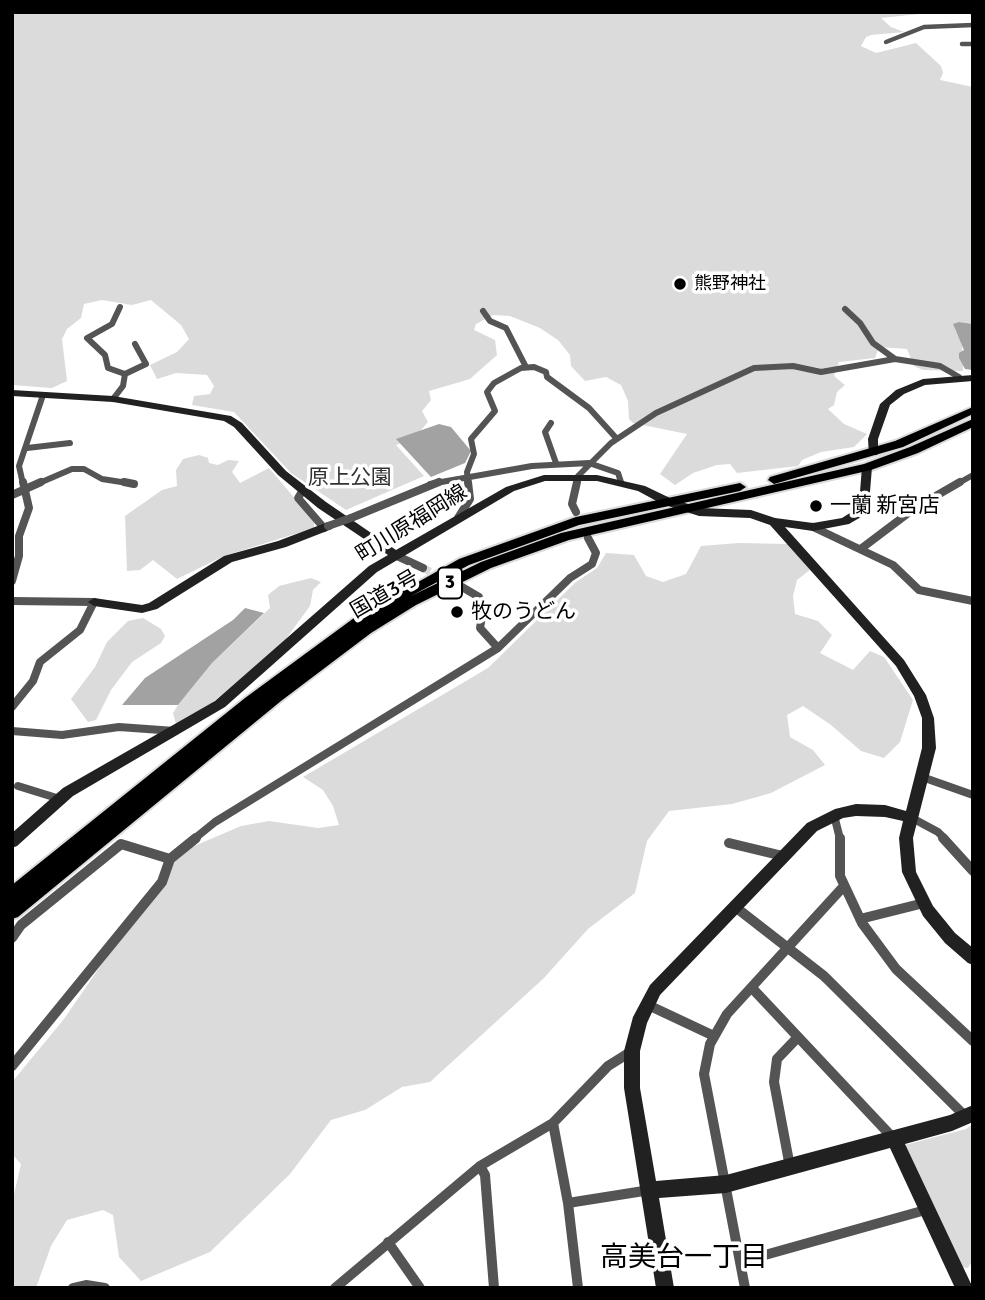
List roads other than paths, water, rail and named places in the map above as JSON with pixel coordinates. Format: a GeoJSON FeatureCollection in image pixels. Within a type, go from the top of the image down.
{"type":"FeatureCollection","features":[{"type":"Feature","properties":{"kind":"highway","name":"国道3号"},"geometry":{"type":"LineString","coordinates":[[12,895],[250,702],[359,621],[464,562],[576,522],[784,478],[873,453],[947,424],[973,410]]}},
{"type":"Feature","properties":{"kind":"highway","name":"国道3号"},"geometry":{"type":"LineString","coordinates":[[12,912],[276,697],[377,622],[486,565],[566,536],[867,467],[914,450],[973,422]]}},
{"type":"Feature","properties":{"kind":"street"},"geometry":{"type":"LineString","coordinates":[[886,42],[925,27],[973,25]]}},
{"type":"Feature","properties":{"kind":"street"},"geometry":{"type":"LineString","coordinates":[[962,44],[973,44]]}},
{"type":"Feature","properties":{"kind":"street"},"geometry":{"type":"LineString","coordinates":[[120,307],[112,324],[87,338],[106,355],[108,368],[125,374],[146,364],[135,344]]}},
{"type":"Feature","properties":{"kind":"street"},"geometry":{"type":"LineString","coordinates":[[845,309],[860,323],[873,343],[895,359]]}},
{"type":"Feature","properties":{"kind":"street"},"geometry":{"type":"LineString","coordinates":[[483,311],[490,321],[506,328],[526,367]]}},
{"type":"Feature","properties":{"kind":"street"},"geometry":{"type":"LineString","coordinates":[[576,512],[572,504],[578,476],[617,439],[656,413],[754,368],[793,366],[821,372],[895,359],[940,366],[959,377]]}},
{"type":"Feature","properties":{"kind":"street"},"geometry":{"type":"LineString","coordinates":[[458,518],[470,499],[468,475],[474,454],[471,439],[495,411],[487,391],[489,387],[526,367],[546,372],[547,377],[589,408],[617,439]]}},
{"type":"Feature","properties":{"kind":"street"},"geometry":{"type":"LineString","coordinates":[[113,399],[123,386],[125,374]]}},
{"type":"Feature","properties":{"kind":"street"},"geometry":{"type":"LineString","coordinates":[[873,453],[873,439],[885,404],[900,392],[923,382],[959,377],[973,378]]}},
{"type":"Feature","properties":{"kind":"street"},"geometry":{"type":"LineString","coordinates":[[12,393],[113,399],[227,418],[238,425],[282,473],[348,525],[395,555],[424,568]]}},
{"type":"Feature","properties":{"kind":"street"},"geometry":{"type":"LineString","coordinates":[[12,581],[19,556],[19,536],[29,508],[19,466],[43,395]]}},
{"type":"Feature","properties":{"kind":"street"},"geometry":{"type":"LineString","coordinates":[[551,423],[545,432],[556,463]]}},
{"type":"Feature","properties":{"kind":"street"},"geometry":{"type":"LineString","coordinates":[[27,448],[71,443]]}},
{"type":"Feature","properties":{"kind":"street"},"geometry":{"type":"LineString","coordinates":[[12,601],[94,601],[142,608],[153,606],[229,559],[351,518],[430,484],[468,475],[556,463],[589,463],[618,473],[621,482]]}},
{"type":"Feature","properties":{"kind":"street","name":"町川原福岡線"},"geometry":{"type":"LineString","coordinates":[[12,842],[84,781],[175,731],[236,691],[363,576],[458,518],[520,485],[544,478],[578,476],[621,482],[666,501],[710,514],[751,514],[774,522],[813,527],[845,521],[857,514],[864,504],[867,467]]}},
{"type":"Feature","properties":{"kind":"street"},"geometry":{"type":"LineString","coordinates":[[12,495],[72,469],[84,469],[102,479],[135,484]]}},
{"type":"Feature","properties":{"kind":"street"},"geometry":{"type":"LineString","coordinates":[[862,548],[915,508],[973,475]]}},
{"type":"Feature","properties":{"kind":"street"},"geometry":{"type":"LineString","coordinates":[[303,490],[298,498],[326,527]]}},
{"type":"Feature","properties":{"kind":"street"},"geometry":{"type":"LineString","coordinates":[[774,522],[900,663],[920,695],[929,718],[929,738],[906,838],[906,855],[912,881],[923,903],[950,938],[973,958]]}},
{"type":"Feature","properties":{"kind":"street"},"geometry":{"type":"LineString","coordinates":[[813,527],[862,548],[904,573],[919,590],[973,601]]}},
{"type":"Feature","properties":{"kind":"street"},"geometry":{"type":"LineString","coordinates":[[12,1066],[162,882],[170,859],[215,822],[498,648],[570,578],[592,564],[596,552],[588,538]]}},
{"type":"Feature","properties":{"kind":"street"},"geometry":{"type":"LineString","coordinates":[[462,587],[479,597],[483,610],[480,628],[498,648]]}},
{"type":"Feature","properties":{"kind":"street"},"geometry":{"type":"LineString","coordinates":[[12,707],[33,681],[40,662],[80,630],[94,601]]}},
{"type":"Feature","properties":{"kind":"street"},"geometry":{"type":"LineString","coordinates":[[12,731],[62,735],[119,727],[175,731]]}},
{"type":"Feature","properties":{"kind":"street"},"geometry":{"type":"LineString","coordinates":[[922,777],[973,795]]}},
{"type":"Feature","properties":{"kind":"street"},"geometry":{"type":"LineString","coordinates":[[19,786],[60,799]]}},
{"type":"Feature","properties":{"kind":"street"},"geometry":{"type":"LineString","coordinates":[[665,1288],[632,1088],[632,1051],[639,1022],[655,990],[812,827],[834,815],[856,810],[885,811],[912,818],[938,832],[973,872]]}},
{"type":"Feature","properties":{"kind":"street"},"geometry":{"type":"LineString","coordinates":[[834,815],[840,836],[840,876],[860,919],[896,969],[973,1041]]}},
{"type":"Feature","properties":{"kind":"street"},"geometry":{"type":"LineString","coordinates":[[729,843],[783,856]]}},
{"type":"Feature","properties":{"kind":"street"},"geometry":{"type":"LineString","coordinates":[[12,938],[21,925],[121,844],[170,859]]}},
{"type":"Feature","properties":{"kind":"street"},"geometry":{"type":"LineString","coordinates":[[745,1288],[704,1074],[714,1036],[727,1014],[844,886]]}},
{"type":"Feature","properties":{"kind":"street"},"geometry":{"type":"LineString","coordinates":[[860,919],[923,903]]}},
{"type":"Feature","properties":{"kind":"street"},"geometry":{"type":"LineString","coordinates":[[568,1203],[650,1190],[726,1184],[894,1139],[970,1115],[824,976],[734,906]]}},
{"type":"Feature","properties":{"kind":"street"},"geometry":{"type":"LineString","coordinates":[[752,988],[894,1139],[965,1288]]}},
{"type":"Feature","properties":{"kind":"street"},"geometry":{"type":"LineString","coordinates":[[648,1005],[714,1036]]}},
{"type":"Feature","properties":{"kind":"street"},"geometry":{"type":"LineString","coordinates":[[790,1167],[774,1082],[778,1059],[798,1037]]}},
{"type":"Feature","properties":{"kind":"street"},"geometry":{"type":"LineString","coordinates":[[335,1288],[480,1166],[553,1123],[607,1066],[632,1051]]}},
{"type":"Feature","properties":{"kind":"street"},"geometry":{"type":"LineString","coordinates":[[553,1123],[568,1203],[578,1288]]}},
{"type":"Feature","properties":{"kind":"street"},"geometry":{"type":"LineString","coordinates":[[480,1166],[485,1175],[494,1288]]}},
{"type":"Feature","properties":{"kind":"street"},"geometry":{"type":"LineString","coordinates":[[740,1262],[929,1209]]}},
{"type":"Feature","properties":{"kind":"street"},"geometry":{"type":"LineString","coordinates":[[388,1242],[420,1288]]}},
{"type":"Feature","properties":{"kind":"street"},"geometry":{"type":"LineString","coordinates":[[965,1288],[973,1275]]}},
{"type":"Feature","properties":{"kind":"street"},"geometry":{"type":"LineString","coordinates":[[73,1288],[86,1285],[105,1288]]}},
{"type":"Feature","properties":{"kind":"waterway"},"geometry":{"type":"LineString","coordinates":[[966,12],[973,14]]}},
{"type":"Feature","properties":{"kind":"tunnel"},"geometry":{"type":"LineString","coordinates":[[423,568],[443,578]]}},
{"type":"Feature","properties":{"kind":"place","name":"熊野神社"},"geometry":{"type":"Point","coordinates":[680,284]}},
{"type":"Feature","properties":{"kind":"place","name":"一蘭 新宮店"},"geometry":{"type":"Point","coordinates":[816,506]}},
{"type":"Feature","properties":{"kind":"place","name":"牧のうどん"},"geometry":{"type":"Point","coordinates":[457,612]}},
{"type":"Feature","properties":{"kind":"district","name":"高美台一丁目"},"geometry":{"type":"Point","coordinates":[684,1259]}},
{"type":"Feature","properties":{"kind":"park label","name":"原上公園"},"geometry":{"type":"Point","coordinates":[350,478]}}]}
